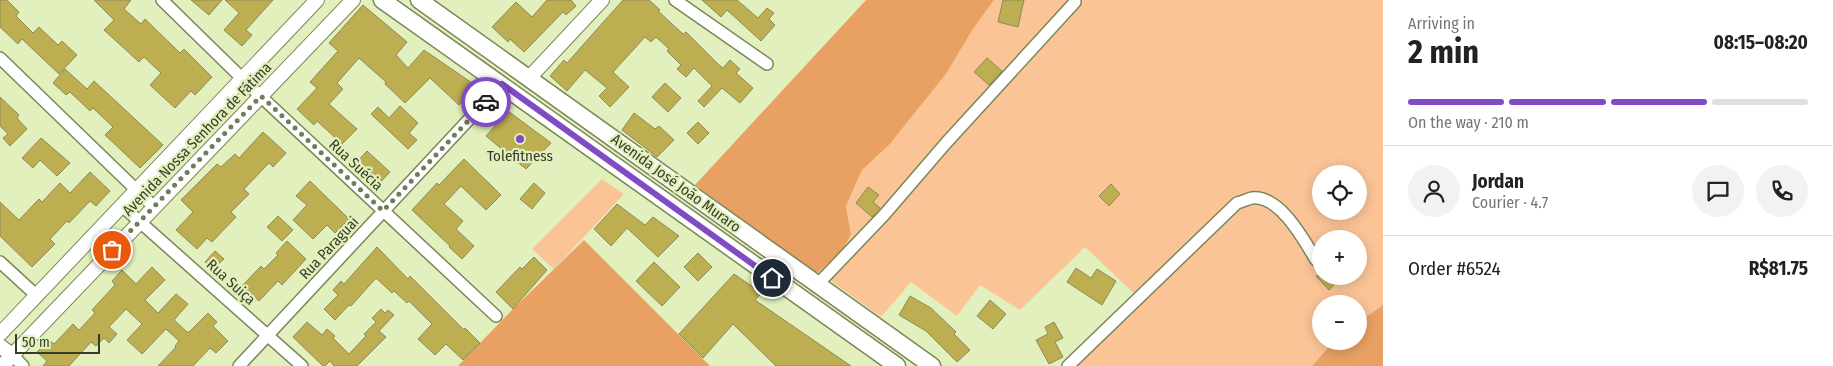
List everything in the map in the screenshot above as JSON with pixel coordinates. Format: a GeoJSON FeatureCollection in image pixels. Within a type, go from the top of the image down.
{"type":"FeatureCollection","features":[{"type":"Feature","properties":{"kind":"main road","name":"Avenida José João Muraro"},"geometry":{"type":"LineString","coordinates":[[382,0],[897,366]]}},
{"type":"Feature","properties":{"kind":"main road","name":"Avenida José João Muraro"},"geometry":{"type":"LineString","coordinates":[[419,0],[932,366]]}},
{"type":"Feature","properties":{"kind":"main road"},"geometry":{"type":"LineString","coordinates":[[546,116],[580,136],[586,132],[589,120]]}},
{"type":"Feature","properties":{"kind":"main road"},"geometry":{"type":"LineString","coordinates":[[594,152],[592,146],[595,140],[605,137],[649,165]]}},
{"type":"Feature","properties":{"kind":"street"},"geometry":{"type":"LineString","coordinates":[[162,0],[243,79]]}},
{"type":"Feature","properties":{"kind":"street","name":"Avenida Nossa Senhora de Fátima"},"geometry":{"type":"LineString","coordinates":[[0,334],[317,0]]}},
{"type":"Feature","properties":{"kind":"street","name":"Avenida Nossa Senhora de Fátima"},"geometry":{"type":"LineString","coordinates":[[2,366],[352,0]]}},
{"type":"Feature","properties":{"kind":"street"},"geometry":{"type":"LineString","coordinates":[[528,78],[602,0]]}},
{"type":"Feature","properties":{"kind":"street"},"geometry":{"type":"LineString","coordinates":[[676,0],[767,64]]}},
{"type":"Feature","properties":{"kind":"street"},"geometry":{"type":"LineString","coordinates":[[818,284],[884,215],[946,143],[1076,2]]}},
{"type":"Feature","properties":{"kind":"street"},"geometry":{"type":"LineString","coordinates":[[0,58],[154,207]]}},
{"type":"Feature","properties":{"kind":"street","name":"Rua Suécia"},"geometry":{"type":"LineString","coordinates":[[243,79],[496,316]]}},
{"type":"Feature","properties":{"kind":"street","name":"Rua Paraguai"},"geometry":{"type":"LineString","coordinates":[[239,366],[502,84]]}},
{"type":"Feature","properties":{"kind":"street"},"geometry":{"type":"LineString","coordinates":[[1068,366],[1237,203],[1253,198],[1269,202],[1297,228],[1312,253]]}},
{"type":"Feature","properties":{"kind":"street","name":"Rua Suiça"},"geometry":{"type":"LineString","coordinates":[[122,206],[302,366]]}},
{"type":"Feature","properties":{"kind":"street"},"geometry":{"type":"LineString","coordinates":[[0,262],[37,296]]}},
{"type":"Feature","properties":{"kind":"street"},"geometry":{"type":"LineString","coordinates":[[0,346],[23,366]]}},
{"type":"Feature","properties":{"kind":"shaded area"},"geometry":{"type":"Polygon","coordinates":[[[866,0],[994,0],[973,29],[946,74],[889,145],[862,170],[846,206],[851,235],[842,251],[813,277],[695,185],[866,0]]]}},
{"type":"Feature","properties":{"kind":"shaded area"},"geometry":{"type":"Polygon","coordinates":[[[994,0],[1383,0],[1383,305],[1367,316],[1367,295],[1312,295],[1312,350],[1326,350],[1312,366],[1073,366],[1141,300],[1085,247],[1020,310],[980,285],[957,316],[911,282],[881,317],[819,272],[842,251],[851,236],[846,206],[862,170],[889,145],[946,74],[973,29],[994,0]]]}},
{"type":"Feature","properties":{"kind":"shaded area"},"geometry":{"type":"Polygon","coordinates":[[[602,179],[624,194],[554,269],[532,249],[602,179]]]}},
{"type":"Feature","properties":{"kind":"shaded area"},"geometry":{"type":"Polygon","coordinates":[[[584,240],[710,366],[458,366],[513,309],[584,240]]]}},
{"type":"Feature","properties":{"kind":"shaded area"},"geometry":{"type":"Polygon","coordinates":[[[1383,305],[1383,366],[1312,366],[1326,350],[1367,350],[1367,316],[1383,305]]]}},
{"type":"Feature","properties":{"kind":"building"},"geometry":{"type":"Polygon","coordinates":[[[0,0],[7,0],[19,12],[16,16],[33,33],[39,27],[58,45],[62,41],[77,55],[59,74],[22,39],[18,44],[0,27],[0,0]]]}},
{"type":"Feature","properties":{"kind":"building"},"geometry":{"type":"Polygon","coordinates":[[[94,0],[131,0],[124,9],[141,24],[145,19],[180,53],[184,49],[212,77],[195,95],[191,91],[175,108],[150,85],[161,73],[144,57],[139,62],[104,30],[114,20],[94,0]]]}},
{"type":"Feature","properties":{"kind":"building"},"geometry":{"type":"Polygon","coordinates":[[[191,0],[222,0],[209,15],[191,0]]]}},
{"type":"Feature","properties":{"kind":"building"},"geometry":{"type":"Polygon","coordinates":[[[225,0],[273,0],[246,30],[252,35],[242,46],[224,30],[239,13],[225,0]]]}},
{"type":"Feature","properties":{"kind":"building"},"geometry":{"type":"Polygon","coordinates":[[[547,0],[571,0],[576,6],[566,15],[563,12],[524,52],[510,39],[508,42],[492,27],[516,2],[532,17],[547,0]]]}},
{"type":"Feature","properties":{"kind":"building"},"geometry":{"type":"Polygon","coordinates":[[[623,0],[649,0],[683,34],[686,32],[723,68],[730,60],[740,69],[736,73],[753,88],[740,103],[722,88],[704,107],[698,101],[712,86],[694,68],[686,77],[677,69],[681,65],[667,51],[669,49],[656,37],[651,42],[645,37],[613,72],[629,87],[610,107],[599,96],[607,88],[585,70],[567,91],[550,76],[564,60],[567,63],[623,0]]]}},
{"type":"Feature","properties":{"kind":"building"},"geometry":{"type":"Polygon","coordinates":[[[702,0],[737,0],[758,18],[767,8],[774,13],[769,19],[775,25],[761,41],[727,10],[721,17],[702,0]]]}},
{"type":"Feature","properties":{"kind":"building"},"geometry":{"type":"Polygon","coordinates":[[[1003,0],[1024,0],[1018,27],[998,22],[1003,0]]]}},
{"type":"Feature","properties":{"kind":"building"},"geometry":{"type":"Polygon","coordinates":[[[363,5],[407,42],[396,55],[408,68],[424,50],[475,85],[459,105],[430,78],[405,103],[385,84],[386,82],[359,58],[337,83],[343,89],[329,104],[357,129],[342,144],[317,121],[314,125],[297,109],[317,88],[310,82],[338,51],[329,43],[363,5]]]}},
{"type":"Feature","properties":{"kind":"building"},"geometry":{"type":"Polygon","coordinates":[[[987,58],[1002,71],[989,85],[974,72],[987,58]]]}},
{"type":"Feature","properties":{"kind":"building"},"geometry":{"type":"Polygon","coordinates":[[[65,69],[87,89],[94,81],[163,145],[140,168],[105,135],[113,127],[93,108],[90,111],[70,92],[66,95],[53,83],[65,69]]]}},
{"type":"Feature","properties":{"kind":"building"},"geometry":{"type":"Polygon","coordinates":[[[665,83],[681,98],[668,112],[652,97],[665,83]]]}},
{"type":"Feature","properties":{"kind":"building"},"geometry":{"type":"Polygon","coordinates":[[[0,97],[19,115],[17,118],[27,129],[10,146],[3,138],[8,134],[0,126],[0,97]]]}},
{"type":"Feature","properties":{"kind":"building"},"geometry":{"type":"Polygon","coordinates":[[[400,106],[418,123],[409,133],[417,140],[408,149],[371,114],[378,107],[389,118],[400,106]]]}},
{"type":"Feature","properties":{"kind":"building"},"geometry":{"type":"Polygon","coordinates":[[[508,111],[551,143],[526,169],[486,136],[508,111]]]}},
{"type":"Feature","properties":{"kind":"building"},"geometry":{"type":"Polygon","coordinates":[[[634,113],[655,129],[659,126],[674,140],[657,157],[622,130],[634,113]]]}},
{"type":"Feature","properties":{"kind":"building"},"geometry":{"type":"Polygon","coordinates":[[[698,122],[709,133],[698,144],[687,133],[698,122]]]}},
{"type":"Feature","properties":{"kind":"building"},"geometry":{"type":"Polygon","coordinates":[[[263,132],[286,153],[273,167],[269,163],[244,189],[249,194],[231,212],[236,217],[212,242],[207,238],[197,249],[176,230],[193,212],[181,200],[217,164],[221,167],[235,154],[239,158],[263,132]]]}},
{"type":"Feature","properties":{"kind":"building"},"geometry":{"type":"Polygon","coordinates":[[[41,138],[70,163],[57,176],[40,160],[33,168],[22,158],[41,138]]]}},
{"type":"Feature","properties":{"kind":"building"},"geometry":{"type":"Polygon","coordinates":[[[367,151],[390,172],[376,187],[353,166],[367,151]]]}},
{"type":"Feature","properties":{"kind":"building"},"geometry":{"type":"Polygon","coordinates":[[[464,159],[501,195],[486,210],[461,186],[444,204],[463,221],[456,229],[474,246],[462,259],[412,210],[437,183],[439,185],[464,159]]]}},
{"type":"Feature","properties":{"kind":"building"},"geometry":{"type":"Polygon","coordinates":[[[90,172],[110,191],[96,206],[90,201],[69,223],[67,221],[50,239],[55,244],[32,267],[0,236],[0,202],[19,220],[39,199],[42,202],[60,183],[70,193],[90,172]]]}},
{"type":"Feature","properties":{"kind":"building"},"geometry":{"type":"Polygon","coordinates":[[[310,181],[349,219],[335,233],[327,225],[313,239],[293,220],[307,205],[296,196],[310,181]]]}},
{"type":"Feature","properties":{"kind":"building"},"geometry":{"type":"Polygon","coordinates":[[[534,183],[545,193],[532,209],[520,199],[534,183]]]}},
{"type":"Feature","properties":{"kind":"building"},"geometry":{"type":"Polygon","coordinates":[[[1111,184],[1120,194],[1109,206],[1099,196],[1111,184]]]}},
{"type":"Feature","properties":{"kind":"building"},"geometry":{"type":"Polygon","coordinates":[[[868,187],[879,195],[873,202],[880,208],[872,217],[856,203],[868,187]]]}},
{"type":"Feature","properties":{"kind":"building"},"geometry":{"type":"Polygon","coordinates":[[[617,204],[645,225],[653,217],[679,236],[658,257],[627,228],[611,246],[594,229],[617,204]]]}},
{"type":"Feature","properties":{"kind":"building"},"geometry":{"type":"Polygon","coordinates":[[[278,216],[293,230],[282,241],[267,227],[278,216]]]}},
{"type":"Feature","properties":{"kind":"building"},"geometry":{"type":"Polygon","coordinates":[[[287,241],[306,259],[282,285],[278,281],[259,301],[242,286],[261,266],[264,269],[278,255],[276,253],[287,241]]]}},
{"type":"Feature","properties":{"kind":"building"},"geometry":{"type":"Polygon","coordinates":[[[377,247],[408,279],[410,276],[464,330],[465,328],[480,343],[463,360],[446,344],[435,355],[418,339],[432,324],[409,301],[407,303],[394,291],[392,293],[376,278],[351,306],[349,305],[335,320],[324,309],[338,295],[333,290],[341,281],[344,284],[377,247]]]}},
{"type":"Feature","properties":{"kind":"building"},"geometry":{"type":"Polygon","coordinates":[[[215,251],[224,259],[213,269],[205,262],[215,251]]]}},
{"type":"Feature","properties":{"kind":"building"},"geometry":{"type":"Polygon","coordinates":[[[698,253],[712,267],[698,281],[684,267],[698,253]]]}},
{"type":"Feature","properties":{"kind":"building"},"geometry":{"type":"Polygon","coordinates":[[[534,257],[547,270],[513,309],[496,292],[520,267],[522,269],[534,257]]]}},
{"type":"Feature","properties":{"kind":"building"},"geometry":{"type":"Polygon","coordinates":[[[654,262],[680,287],[662,306],[636,281],[654,262]]]}},
{"type":"Feature","properties":{"kind":"building"},"geometry":{"type":"Polygon","coordinates":[[[152,267],[165,280],[145,300],[158,313],[176,294],[188,304],[174,320],[187,332],[208,313],[217,322],[213,326],[228,341],[216,353],[210,348],[193,366],[158,366],[176,347],[179,341],[166,329],[142,354],[127,340],[142,324],[126,309],[109,327],[117,334],[109,343],[104,338],[96,346],[91,342],[69,366],[43,366],[47,361],[37,352],[49,340],[54,344],[73,324],[79,330],[95,313],[92,310],[115,285],[112,281],[122,270],[136,284],[152,267]]]}},
{"type":"Feature","properties":{"kind":"building"},"geometry":{"type":"Polygon","coordinates":[[[1076,268],[1091,278],[1097,269],[1116,281],[1102,305],[1067,282],[1076,268]]]}},
{"type":"Feature","properties":{"kind":"building"},"geometry":{"type":"Polygon","coordinates":[[[734,274],[762,293],[755,300],[851,366],[776,366],[733,324],[703,358],[679,334],[734,274]]]}},
{"type":"Feature","properties":{"kind":"building"},"geometry":{"type":"Polygon","coordinates":[[[1324,285],[1334,285],[1329,290],[1324,285]]]}},
{"type":"Feature","properties":{"kind":"building"},"geometry":{"type":"Polygon","coordinates":[[[910,296],[931,308],[956,332],[954,334],[970,350],[957,362],[926,331],[899,315],[910,296]]]}},
{"type":"Feature","properties":{"kind":"building"},"geometry":{"type":"Polygon","coordinates":[[[990,300],[1006,314],[993,329],[977,316],[990,300]]]}},
{"type":"Feature","properties":{"kind":"building"},"geometry":{"type":"Polygon","coordinates":[[[381,309],[385,313],[388,310],[394,315],[379,331],[386,337],[357,366],[334,366],[330,361],[323,366],[293,337],[307,322],[322,335],[327,329],[349,354],[376,322],[372,318],[381,309]]]}},
{"type":"Feature","properties":{"kind":"building"},"geometry":{"type":"Polygon","coordinates":[[[1054,322],[1063,338],[1055,342],[1063,357],[1049,364],[1036,340],[1048,334],[1045,327],[1054,322]]]}},
{"type":"Feature","properties":{"kind":"way so far"},"geometry":{"type":"LineString","coordinates":[[112,250],[261,96],[383,211],[486,102]]}},
{"type":"Feature","properties":{"kind":"place","name":"Tolefitness"},"geometry":{"type":"Point","coordinates":[520,139]}},
{"type":"Feature","properties":{"kind":"route"},"geometry":{"type":"LineString","coordinates":[[486,102],[502,84],[594,152],[772,278]]}}]}
